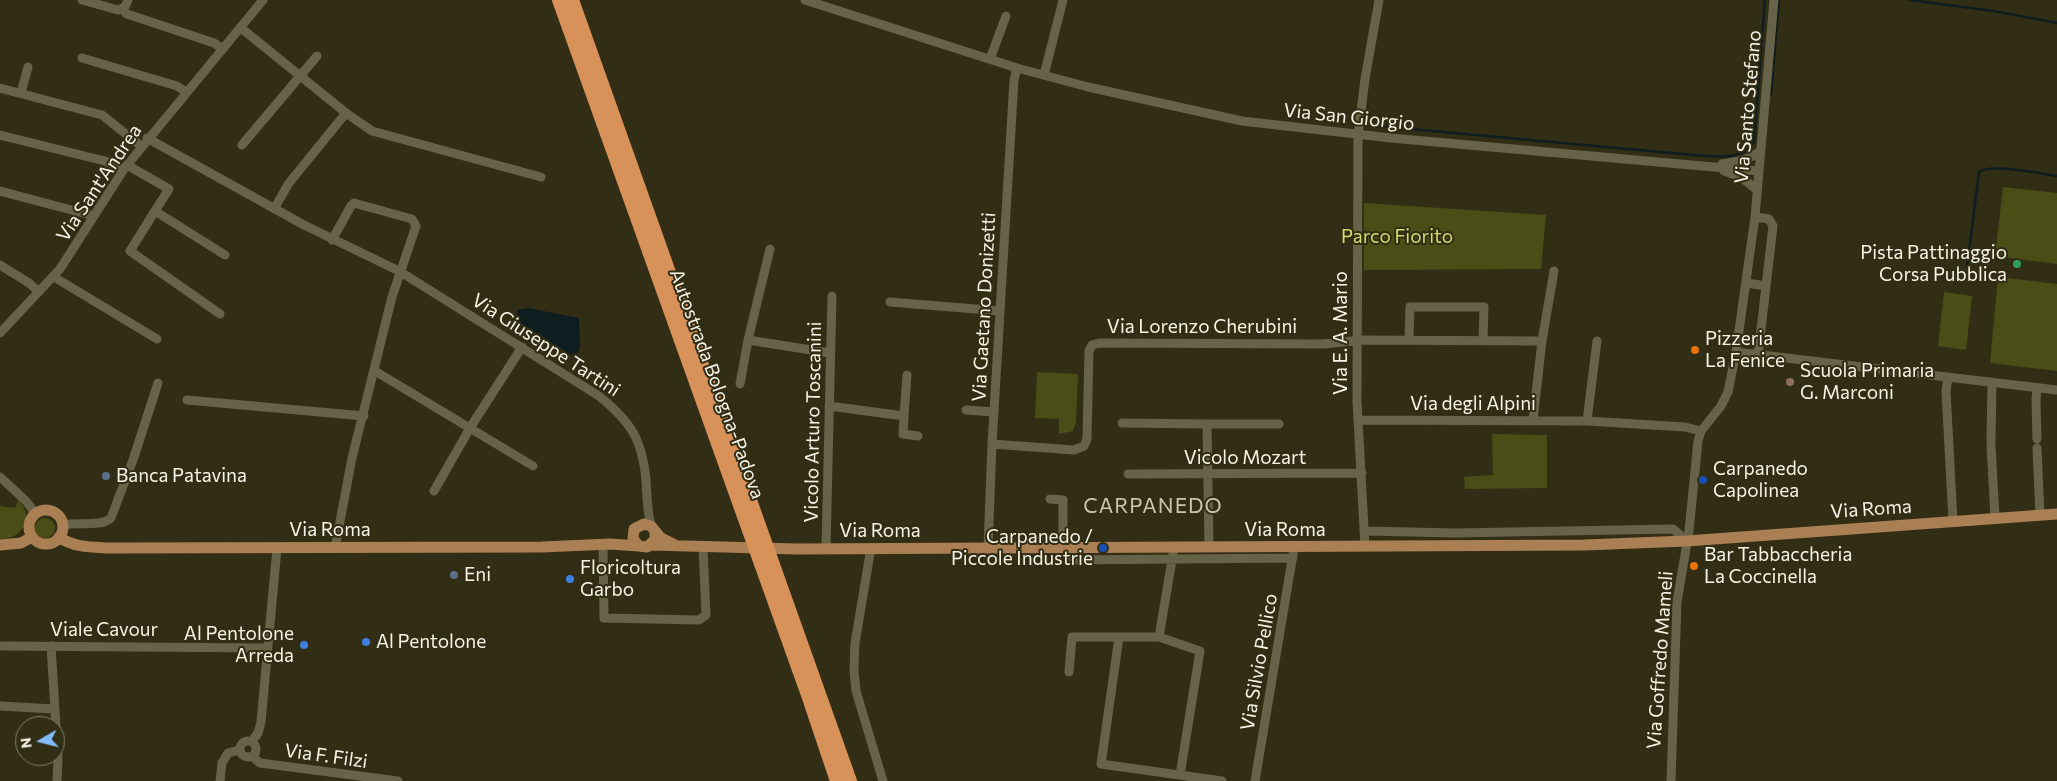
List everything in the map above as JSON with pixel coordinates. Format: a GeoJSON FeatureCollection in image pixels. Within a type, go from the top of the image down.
{"type":"FeatureCollection","features":[{"type":"Feature","properties":{"kind":"highway","name":"Autostrada Bologna-Padova"},"geometry":{"type":"LineString","coordinates":[[559,0],[644,237],[757,533]]}},
{"type":"Feature","properties":{"kind":"highway","name":"Autostrada Bologna-Padova"},"geometry":{"type":"LineString","coordinates":[[572,0],[757,533],[838,781]]}},
{"type":"Feature","properties":{"kind":"highway","name":"Autostrada Bologna-Padova"},"geometry":{"type":"LineString","coordinates":[[765,557],[850,781]]}},
{"type":"Feature","properties":{"kind":"main road"},"geometry":{"type":"LineString","coordinates":[[52,512],[62,525],[59,538],[46,544],[40,543],[32,537],[29,525],[36,514],[52,512]]}},
{"type":"Feature","properties":{"kind":"main road","name":"Via Roma"},"geometry":{"type":"LineString","coordinates":[[59,538],[65,542],[90,547],[335,548],[606,545],[826,548],[1063,548],[1174,553],[1209,547],[1294,553],[1365,547],[1584,545],[1687,541],[2057,514]]}},
{"type":"Feature","properties":{"kind":"main road"},"geometry":{"type":"LineString","coordinates":[[644,524],[653,529],[655,540],[644,546],[633,539],[635,529],[644,524]]}},
{"type":"Feature","properties":{"kind":"main road","name":"Via Roma"},"geometry":{"type":"LineString","coordinates":[[606,545],[628,536],[635,529]]}},
{"type":"Feature","properties":{"kind":"main road","name":"Via Roma"},"geometry":{"type":"LineString","coordinates":[[653,529],[667,542],[679,546]]}},
{"type":"Feature","properties":{"kind":"main road"},"geometry":{"type":"LineString","coordinates":[[0,545],[21,543],[32,537]]}},
{"type":"Feature","properties":{"kind":"street"},"geometry":{"type":"LineString","coordinates":[[82,0],[118,10],[125,7],[128,0]]}},
{"type":"Feature","properties":{"kind":"street","name":"Via Sant'Andrea"},"geometry":{"type":"LineString","coordinates":[[0,333],[54,277],[147,138],[262,0]]}},
{"type":"Feature","properties":{"kind":"street","name":"Via San Giorgio"},"geometry":{"type":"LineString","coordinates":[[805,0],[1017,68],[1133,97],[1242,120],[1358,135],[1758,171]]}},
{"type":"Feature","properties":{"kind":"street"},"geometry":{"type":"LineString","coordinates":[[1044,75],[1063,0]]}},
{"type":"Feature","properties":{"kind":"street","name":"Via E. A. Mario"},"geometry":{"type":"LineString","coordinates":[[1365,547],[1358,420],[1358,135],[1378,0]]}},
{"type":"Feature","properties":{"kind":"street","name":"Via Santo Stefano"},"geometry":{"type":"LineString","coordinates":[[1687,541],[1698,441],[1702,431],[1721,406],[1728,392],[1736,352],[1755,217],[1774,0]]}},
{"type":"Feature","properties":{"kind":"street"},"geometry":{"type":"LineString","coordinates":[[122,9],[127,14],[214,43],[223,49]]}},
{"type":"Feature","properties":{"kind":"street"},"geometry":{"type":"LineString","coordinates":[[990,59],[1006,16]]}},
{"type":"Feature","properties":{"kind":"street"},"geometry":{"type":"LineString","coordinates":[[240,28],[346,113],[372,131],[541,176]]}},
{"type":"Feature","properties":{"kind":"street"},"geometry":{"type":"LineString","coordinates":[[242,145],[317,56]]}},
{"type":"Feature","properties":{"kind":"street"},"geometry":{"type":"LineString","coordinates":[[82,58],[177,86],[186,92]]}},
{"type":"Feature","properties":{"kind":"street"},"geometry":{"type":"LineString","coordinates":[[21,93],[28,67]]}},
{"type":"Feature","properties":{"kind":"street","name":"Via Gaetano Donizetti"},"geometry":{"type":"LineString","coordinates":[[988,548],[1000,310],[1014,80],[1017,68]]}},
{"type":"Feature","properties":{"kind":"street"},"geometry":{"type":"LineString","coordinates":[[0,88],[102,115],[141,146]]}},
{"type":"Feature","properties":{"kind":"street"},"geometry":{"type":"LineString","coordinates":[[274,209],[288,183],[346,113]]}},
{"type":"Feature","properties":{"kind":"street"},"geometry":{"type":"LineString","coordinates":[[0,135],[126,167],[169,189],[130,251],[220,314]]}},
{"type":"Feature","properties":{"kind":"street","name":"Via Giuseppe Tartini"},"geometry":{"type":"LineString","coordinates":[[147,138],[332,240],[399,272],[599,396],[629,424],[636,436],[643,460],[646,500],[653,529]]}},
{"type":"Feature","properties":{"kind":"street","name":"Via San Giorgio"},"geometry":{"type":"LineString","coordinates":[[1712,166],[1741,160],[1753,156],[1760,151]]}},
{"type":"Feature","properties":{"kind":"street","name":"Via San Giorgio"},"geometry":{"type":"LineString","coordinates":[[1712,166],[1740,177],[1757,190]]}},
{"type":"Feature","properties":{"kind":"street"},"geometry":{"type":"LineString","coordinates":[[0,192],[94,216]]}},
{"type":"Feature","properties":{"kind":"street"},"geometry":{"type":"LineString","coordinates":[[332,240],[354,203],[412,219],[416,226],[399,272],[354,455],[335,548]]}},
{"type":"Feature","properties":{"kind":"street"},"geometry":{"type":"LineString","coordinates":[[155,211],[225,255]]}},
{"type":"Feature","properties":{"kind":"street"},"geometry":{"type":"LineString","coordinates":[[1755,217],[1769,219],[1773,226],[1758,355]]}},
{"type":"Feature","properties":{"kind":"street"},"geometry":{"type":"LineString","coordinates":[[740,384],[748,340],[770,249]]}},
{"type":"Feature","properties":{"kind":"street"},"geometry":{"type":"LineString","coordinates":[[0,265],[29,283],[39,292]]}},
{"type":"Feature","properties":{"kind":"street"},"geometry":{"type":"LineString","coordinates":[[1533,420],[1542,341],[1554,272]]}},
{"type":"Feature","properties":{"kind":"street"},"geometry":{"type":"LineString","coordinates":[[54,277],[157,339]]}},
{"type":"Feature","properties":{"kind":"street"},"geometry":{"type":"LineString","coordinates":[[1747,283],[1766,286]]}},
{"type":"Feature","properties":{"kind":"street","name":"Vicolo Arturo Toscanini"},"geometry":{"type":"LineString","coordinates":[[826,548],[832,296]]}},
{"type":"Feature","properties":{"kind":"street"},"geometry":{"type":"LineString","coordinates":[[890,302],[1000,310]]}},
{"type":"Feature","properties":{"kind":"street"},"geometry":{"type":"LineString","coordinates":[[1409,340],[1410,308],[1484,307],[1483,340]]}},
{"type":"Feature","properties":{"kind":"street"},"geometry":{"type":"LineString","coordinates":[[748,340],[830,353]]}},
{"type":"Feature","properties":{"kind":"street"},"geometry":{"type":"LineString","coordinates":[[1357,341],[1542,341]]}},
{"type":"Feature","properties":{"kind":"street","name":"Via Lorenzo Cherubini"},"geometry":{"type":"LineString","coordinates":[[992,444],[1074,450],[1084,446],[1087,439],[1089,351],[1092,345],[1099,343],[1324,344],[1357,341]]}},
{"type":"Feature","properties":{"kind":"street"},"geometry":{"type":"LineString","coordinates":[[1587,421],[1597,342]]}},
{"type":"Feature","properties":{"kind":"street"},"geometry":{"type":"LineString","coordinates":[[434,491],[470,428],[522,347]]}},
{"type":"Feature","properties":{"kind":"street"},"geometry":{"type":"LineString","coordinates":[[1736,352],[2057,390]]}},
{"type":"Feature","properties":{"kind":"street"},"geometry":{"type":"LineString","coordinates":[[375,371],[533,466]]}},
{"type":"Feature","properties":{"kind":"street"},"geometry":{"type":"LineString","coordinates":[[907,375],[903,434],[918,436]]}},
{"type":"Feature","properties":{"kind":"street"},"geometry":{"type":"LineString","coordinates":[[1948,377],[1946,391],[1952,521]]}},
{"type":"Feature","properties":{"kind":"street"},"geometry":{"type":"LineString","coordinates":[[371,386],[389,380]]}},
{"type":"Feature","properties":{"kind":"street"},"geometry":{"type":"LineString","coordinates":[[1992,382],[1990,401],[1995,518]]}},
{"type":"Feature","properties":{"kind":"street"},"geometry":{"type":"LineString","coordinates":[[62,525],[103,523],[111,518],[133,460],[158,383]]}},
{"type":"Feature","properties":{"kind":"street"},"geometry":{"type":"LineString","coordinates":[[2037,388],[2040,515]]}},
{"type":"Feature","properties":{"kind":"street"},"geometry":{"type":"LineString","coordinates":[[187,400],[364,416]]}},
{"type":"Feature","properties":{"kind":"street"},"geometry":{"type":"LineString","coordinates":[[829,406],[904,416]]}},
{"type":"Feature","properties":{"kind":"street"},"geometry":{"type":"LineString","coordinates":[[966,410],[994,412]]}},
{"type":"Feature","properties":{"kind":"street","name":"Via degli Alpini"},"geometry":{"type":"LineString","coordinates":[[1358,420],[1587,421],[1685,427],[1702,431]]}},
{"type":"Feature","properties":{"kind":"street"},"geometry":{"type":"LineString","coordinates":[[1122,423],[1279,424]]}},
{"type":"Feature","properties":{"kind":"street"},"geometry":{"type":"LineString","coordinates":[[1207,424],[1209,547]]}},
{"type":"Feature","properties":{"kind":"street","name":"Vicolo Mozart"},"geometry":{"type":"LineString","coordinates":[[1128,474],[1362,474]]}},
{"type":"Feature","properties":{"kind":"street"},"geometry":{"type":"LineString","coordinates":[[0,477],[26,501],[36,514]]}},
{"type":"Feature","properties":{"kind":"street"},"geometry":{"type":"LineString","coordinates":[[1050,499],[1063,500],[1063,548]]}},
{"type":"Feature","properties":{"kind":"street","name":"Via Giuseppe Tartini"},"geometry":{"type":"LineString","coordinates":[[635,529],[642,519],[646,500]]}},
{"type":"Feature","properties":{"kind":"street"},"geometry":{"type":"LineString","coordinates":[[1365,531],[1455,533],[1673,529],[1687,541]]}},
{"type":"Feature","properties":{"kind":"street","name":"Via Goffredo Mameli"},"geometry":{"type":"LineString","coordinates":[[1671,781],[1677,602],[1687,541]]}},
{"type":"Feature","properties":{"kind":"street"},"geometry":{"type":"LineString","coordinates":[[606,545],[604,618],[699,620],[706,615],[703,547]]}},
{"type":"Feature","properties":{"kind":"street"},"geometry":{"type":"LineString","coordinates":[[252,741],[258,733],[260,722],[277,548]]}},
{"type":"Feature","properties":{"kind":"street"},"geometry":{"type":"LineString","coordinates":[[871,548],[855,643],[854,671],[856,691],[883,781]]}},
{"type":"Feature","properties":{"kind":"street"},"geometry":{"type":"LineString","coordinates":[[1159,637],[1174,553]]}},
{"type":"Feature","properties":{"kind":"street","name":"Via Roma"},"geometry":{"type":"LineString","coordinates":[[1066,560],[1174,553],[1294,553]]}},
{"type":"Feature","properties":{"kind":"street","name":"Via Silvio Pellico"},"geometry":{"type":"LineString","coordinates":[[1255,781],[1294,553]]}},
{"type":"Feature","properties":{"kind":"street"},"geometry":{"type":"LineString","coordinates":[[1069,672],[1072,637],[1159,637],[1200,651],[1180,775]]}},
{"type":"Feature","properties":{"kind":"street"},"geometry":{"type":"LineString","coordinates":[[1119,637],[1101,764],[1222,781]]}},
{"type":"Feature","properties":{"kind":"street","name":"Viale Cavour"},"geometry":{"type":"LineString","coordinates":[[0,646],[267,648]]}},
{"type":"Feature","properties":{"kind":"street"},"geometry":{"type":"LineString","coordinates":[[51,646],[58,759],[57,781]]}},
{"type":"Feature","properties":{"kind":"street"},"geometry":{"type":"LineString","coordinates":[[0,706],[54,709]]}},
{"type":"Feature","properties":{"kind":"street"},"geometry":{"type":"LineString","coordinates":[[239,750],[240,745],[244,741],[252,741]]}},
{"type":"Feature","properties":{"kind":"street"},"geometry":{"type":"LineString","coordinates":[[239,750],[244,757],[252,756],[256,747],[252,741]]}},
{"type":"Feature","properties":{"kind":"street"},"geometry":{"type":"LineString","coordinates":[[220,781],[224,758],[228,753],[239,750]]}},
{"type":"Feature","properties":{"kind":"street","name":"Via F. Filzi"},"geometry":{"type":"LineString","coordinates":[[252,756],[260,763],[398,781]]}},
{"type":"Feature","properties":{"kind":"green space"},"geometry":{"type":"Polygon","coordinates":[[[2003,187],[2057,193],[2057,264],[1995,256],[2003,187]]]}},
{"type":"Feature","properties":{"kind":"green space","name":"Parco Fiorito"},"geometry":{"type":"Polygon","coordinates":[[[1364,203],[1546,215],[1541,269],[1364,270],[1364,203]]]}},
{"type":"Feature","properties":{"kind":"green space"},"geometry":{"type":"Polygon","coordinates":[[[1998,277],[2057,284],[2057,371],[1990,363],[1998,277]]]}},
{"type":"Feature","properties":{"kind":"green space"},"geometry":{"type":"Polygon","coordinates":[[[1944,292],[1972,296],[1966,350],[1938,346],[1944,292]]]}},
{"type":"Feature","properties":{"kind":"green space"},"geometry":{"type":"Polygon","coordinates":[[[1037,372],[1078,374],[1076,422],[1073,431],[1059,434],[1059,419],[1035,418],[1037,372]]]}},
{"type":"Feature","properties":{"kind":"green space"},"geometry":{"type":"Polygon","coordinates":[[[1492,434],[1547,435],[1547,488],[1465,489],[1464,477],[1493,475],[1492,434]]]}},
{"type":"Feature","properties":{"kind":"green space"},"geometry":{"type":"Polygon","coordinates":[[[18,500],[26,513],[24,526],[15,536],[0,539],[0,506],[15,508],[18,500]]]}},
{"type":"Feature","properties":{"kind":"green space"},"geometry":{"type":"Polygon","coordinates":[[[45,518],[52,521],[55,528],[52,535],[45,538],[38,535],[35,528],[38,521],[45,518]]]}},
{"type":"Feature","properties":{"kind":"shaded area"},"geometry":{"type":"Polygon","coordinates":[[[528,308],[579,318],[580,349],[576,354],[571,355],[517,321],[517,310],[528,308]]]}},
{"type":"Feature","properties":{"kind":"waterway"},"geometry":{"type":"LineString","coordinates":[[1378,126],[1693,155],[1718,157],[1735,155],[1750,148],[1754,141],[1765,0]]}},
{"type":"Feature","properties":{"kind":"waterway"},"geometry":{"type":"LineString","coordinates":[[1771,94],[1779,0]]}},
{"type":"Feature","properties":{"kind":"waterway"},"geometry":{"type":"LineString","coordinates":[[1910,0],[1994,11],[2057,23]]}},
{"type":"Feature","properties":{"kind":"waterway"},"geometry":{"type":"LineString","coordinates":[[1967,267],[1979,172],[2005,169],[2057,176]]}},
{"type":"Feature","properties":{"kind":"place","name":"Pista Pattinaggio Corsa Pubblica"},"geometry":{"type":"Point","coordinates":[2017,264]}},
{"type":"Feature","properties":{"kind":"place","name":"Pizzeria La Fenice"},"geometry":{"type":"Point","coordinates":[1695,350]}},
{"type":"Feature","properties":{"kind":"place","name":"Scuola Primaria G. Marconi"},"geometry":{"type":"Point","coordinates":[1790,382]}},
{"type":"Feature","properties":{"kind":"place","name":"Banca Patavina"},"geometry":{"type":"Point","coordinates":[106,476]}},
{"type":"Feature","properties":{"kind":"place","name":"Carpanedo Capolinea"},"geometry":{"type":"Point","coordinates":[1703,480]}},
{"type":"Feature","properties":{"kind":"place","name":"Carpanedo / Piccole Industrie"},"geometry":{"type":"Point","coordinates":[1103,548]}},
{"type":"Feature","properties":{"kind":"place","name":"Bar Tabbaccheria La Coccinella"},"geometry":{"type":"Point","coordinates":[1694,566]}},
{"type":"Feature","properties":{"kind":"place","name":"Eni"},"geometry":{"type":"Point","coordinates":[454,575]}},
{"type":"Feature","properties":{"kind":"place","name":"Floricoltura Garbo"},"geometry":{"type":"Point","coordinates":[570,579]}},
{"type":"Feature","properties":{"kind":"place","name":"Al Pentolone"},"geometry":{"type":"Point","coordinates":[366,642]}},
{"type":"Feature","properties":{"kind":"place","name":"Al Pentolone Arreda"},"geometry":{"type":"Point","coordinates":[304,645]}},
{"type":"Feature","properties":{"kind":"district","name":"CARPANEDO"},"geometry":{"type":"Point","coordinates":[1153,506]}}]}
